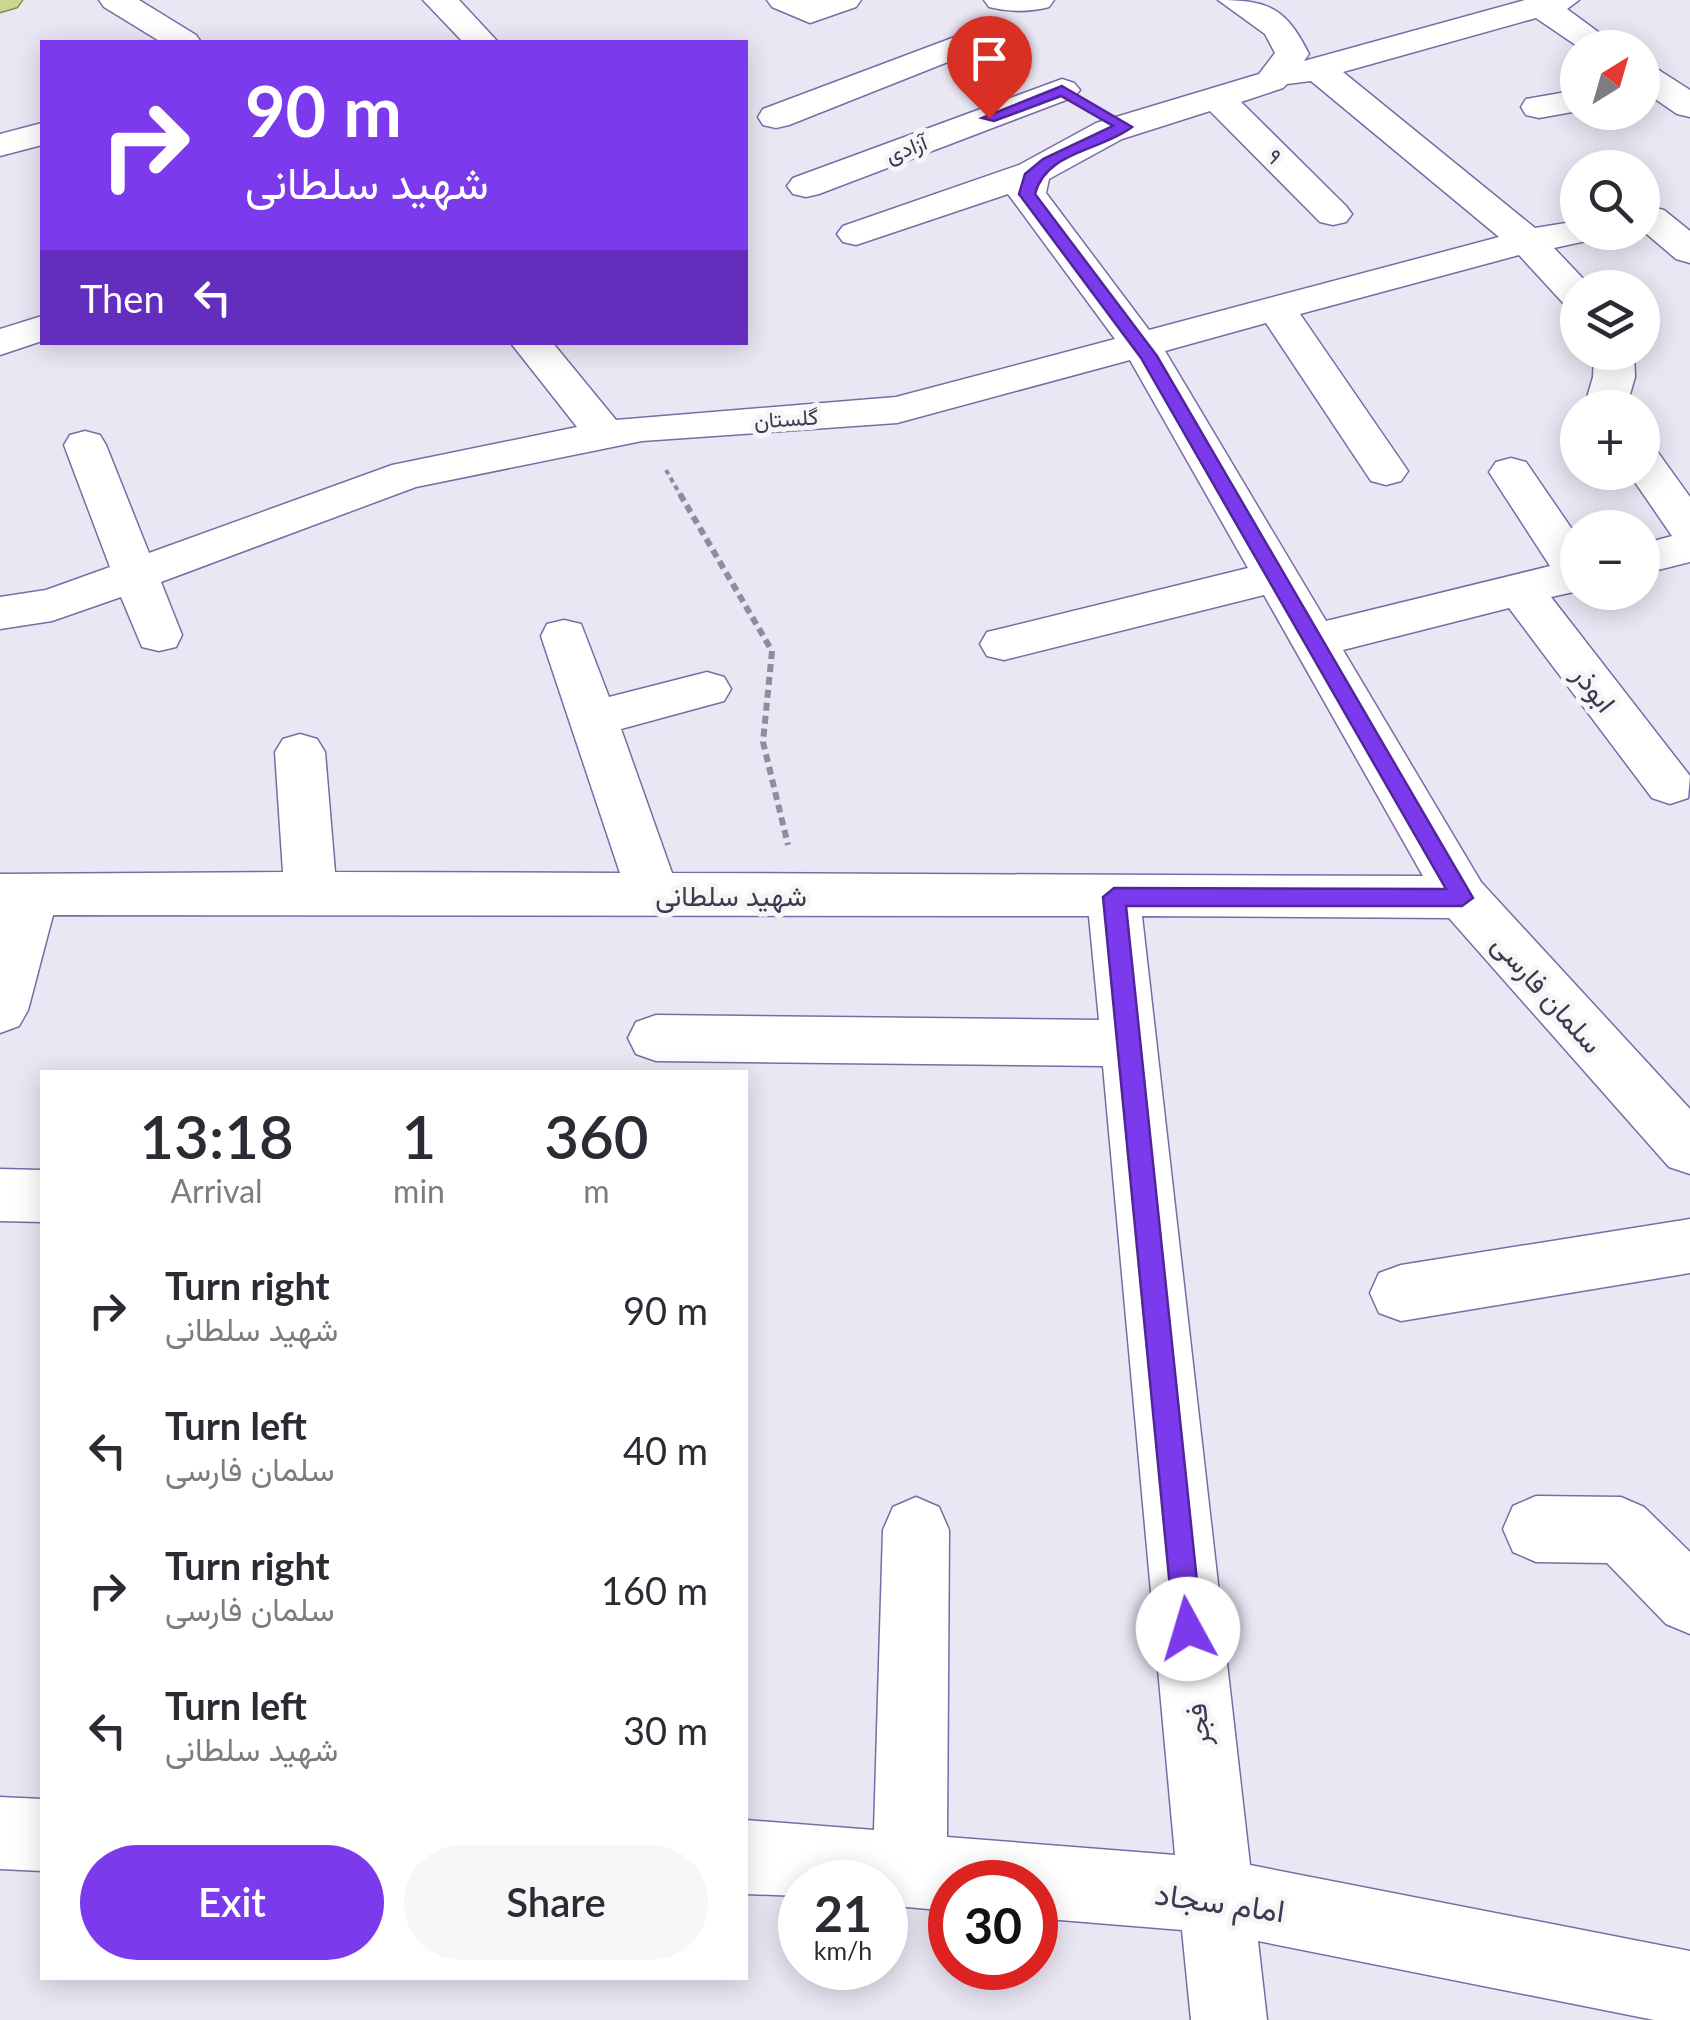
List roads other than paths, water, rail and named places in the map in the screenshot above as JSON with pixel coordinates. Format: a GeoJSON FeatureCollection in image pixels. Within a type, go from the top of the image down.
{"type":"FeatureCollection","features":[{"type":"Feature","properties":{"kind":"street"},"geometry":{"type":"LineString","coordinates":[[116,0],[181,40]]}},
{"type":"Feature","properties":{"kind":"street"},"geometry":{"type":"LineString","coordinates":[[440,0],[480,40]]}},
{"type":"Feature","properties":{"kind":"street"},"geometry":{"type":"LineString","coordinates":[[784,0],[810,13],[844,0]]}},
{"type":"Feature","properties":{"kind":"street"},"geometry":{"type":"LineString","coordinates":[[1001,0],[1037,0]]}},
{"type":"Feature","properties":{"kind":"street"},"geometry":{"type":"LineString","coordinates":[[1235,0],[1279,28],[1292,54],[1271,81]]}},
{"type":"Feature","properties":{"kind":"street"},"geometry":{"type":"LineString","coordinates":[[856,234],[1032,174],[1048,162],[1124,127],[1271,81],[1552,3],[1583,30]]}},
{"type":"Feature","properties":{"kind":"street"},"geometry":{"type":"LineString","coordinates":[[942,20],[1124,127]]}},
{"type":"Feature","properties":{"kind":"street"},"geometry":{"type":"LineString","coordinates":[[776,117],[1000,53]]}},
{"type":"Feature","properties":{"kind":"street"},"geometry":{"type":"LineString","coordinates":[[1318,69],[1527,241],[1560,277]]}},
{"type":"Feature","properties":{"kind":"street"},"geometry":{"type":"LineString","coordinates":[[1660,89],[1690,106]]}},
{"type":"Feature","properties":{"kind":"street","name":"آزادی"},"geometry":{"type":"LineString","coordinates":[[806,186],[1062,90]]}},
{"type":"Feature","properties":{"kind":"street","name":"۹"},"geometry":{"type":"LineString","coordinates":[[1217,98],[1332,214]]}},
{"type":"Feature","properties":{"kind":"street"},"geometry":{"type":"LineString","coordinates":[[1539,107],[1560,103]]}},
{"type":"Feature","properties":{"kind":"street"},"geometry":{"type":"LineString","coordinates":[[0,145],[40,135]]}},
{"type":"Feature","properties":{"kind":"street","name":"سلمان فارسی"},"geometry":{"type":"LineString","coordinates":[[1032,174],[1027,194],[1148,356],[1462,898],[1690,1149]]}},
{"type":"Feature","properties":{"kind":"street"},"geometry":{"type":"LineString","coordinates":[[1660,216],[1690,210]]}},
{"type":"Feature","properties":{"kind":"street"},"geometry":{"type":"LineString","coordinates":[[1660,229],[1690,251]]}},
{"type":"Feature","properties":{"kind":"street","name":"گلستان"},"geometry":{"type":"LineString","coordinates":[[0,613],[52,604],[407,476],[642,428],[896,410],[1560,235]]}},
{"type":"Feature","properties":{"kind":"street"},"geometry":{"type":"LineString","coordinates":[[1276,309],[1386,471]]}},
{"type":"Feature","properties":{"kind":"street"},"geometry":{"type":"LineString","coordinates":[[0,343],[40,329]]}},
{"type":"Feature","properties":{"kind":"street"},"geometry":{"type":"LineString","coordinates":[[532,345],[606,435]]}},
{"type":"Feature","properties":{"kind":"street"},"geometry":{"type":"LineString","coordinates":[[85,445],[158,635]]}},
{"type":"Feature","properties":{"kind":"street"},"geometry":{"type":"LineString","coordinates":[[1511,472],[1560,547]]}},
{"type":"Feature","properties":{"kind":"street"},"geometry":{"type":"LineString","coordinates":[[1660,486],[1690,528]]}},
{"type":"Feature","properties":{"kind":"street"},"geometry":{"type":"LineString","coordinates":[[1660,555],[1690,548]]}},
{"type":"Feature","properties":{"kind":"street"},"geometry":{"type":"LineString","coordinates":[[1004,644],[1275,578]]}},
{"type":"Feature","properties":{"kind":"street"},"geometry":{"type":"LineString","coordinates":[[1313,641],[1560,579]]}},
{"type":"Feature","properties":{"kind":"street","name":"ابوذر"},"geometry":{"type":"LineString","coordinates":[[1520,590],[1670,785]]}},
{"type":"Feature","properties":{"kind":"street"},"geometry":{"type":"LineString","coordinates":[[564,636],[653,894]]}},
{"type":"Feature","properties":{"kind":"street"},"geometry":{"type":"LineString","coordinates":[[593,719],[707,690]]}},
{"type":"Feature","properties":{"kind":"street"},"geometry":{"type":"LineString","coordinates":[[296,753],[310,892]]}},
{"type":"Feature","properties":{"kind":"street","name":"شهید سلطانی"},"geometry":{"type":"LineString","coordinates":[[16,895],[310,892],[1462,898]]}},
{"type":"Feature","properties":{"kind":"street"},"geometry":{"type":"LineString","coordinates":[[0,1010],[16,895]]}},
{"type":"Feature","properties":{"kind":"street","name":"فجر"},"geometry":{"type":"LineString","coordinates":[[1114,897],[1229,2020]]}},
{"type":"Feature","properties":{"kind":"street"},"geometry":{"type":"LineString","coordinates":[[656,1038],[1128,1043]]}},
{"type":"Feature","properties":{"kind":"street"},"geometry":{"type":"LineString","coordinates":[[0,1196],[40,1196]]}},
{"type":"Feature","properties":{"kind":"street"},"geometry":{"type":"LineString","coordinates":[[1401,1293],[1690,1246]]}},
{"type":"Feature","properties":{"kind":"street"},"geometry":{"type":"LineString","coordinates":[[910,1871],[916,1530]]}},
{"type":"Feature","properties":{"kind":"street"},"geometry":{"type":"LineString","coordinates":[[1536,1530],[1621,1530],[1690,1600]]}},
{"type":"Feature","properties":{"kind":"street"},"geometry":{"type":"LineString","coordinates":[[0,1833],[40,1835]]}},
{"type":"Feature","properties":{"kind":"street","name":"امام سجاد"},"geometry":{"type":"LineString","coordinates":[[748,1857],[822,1860],[910,1871],[1214,1895],[1690,1989]]}}]}
